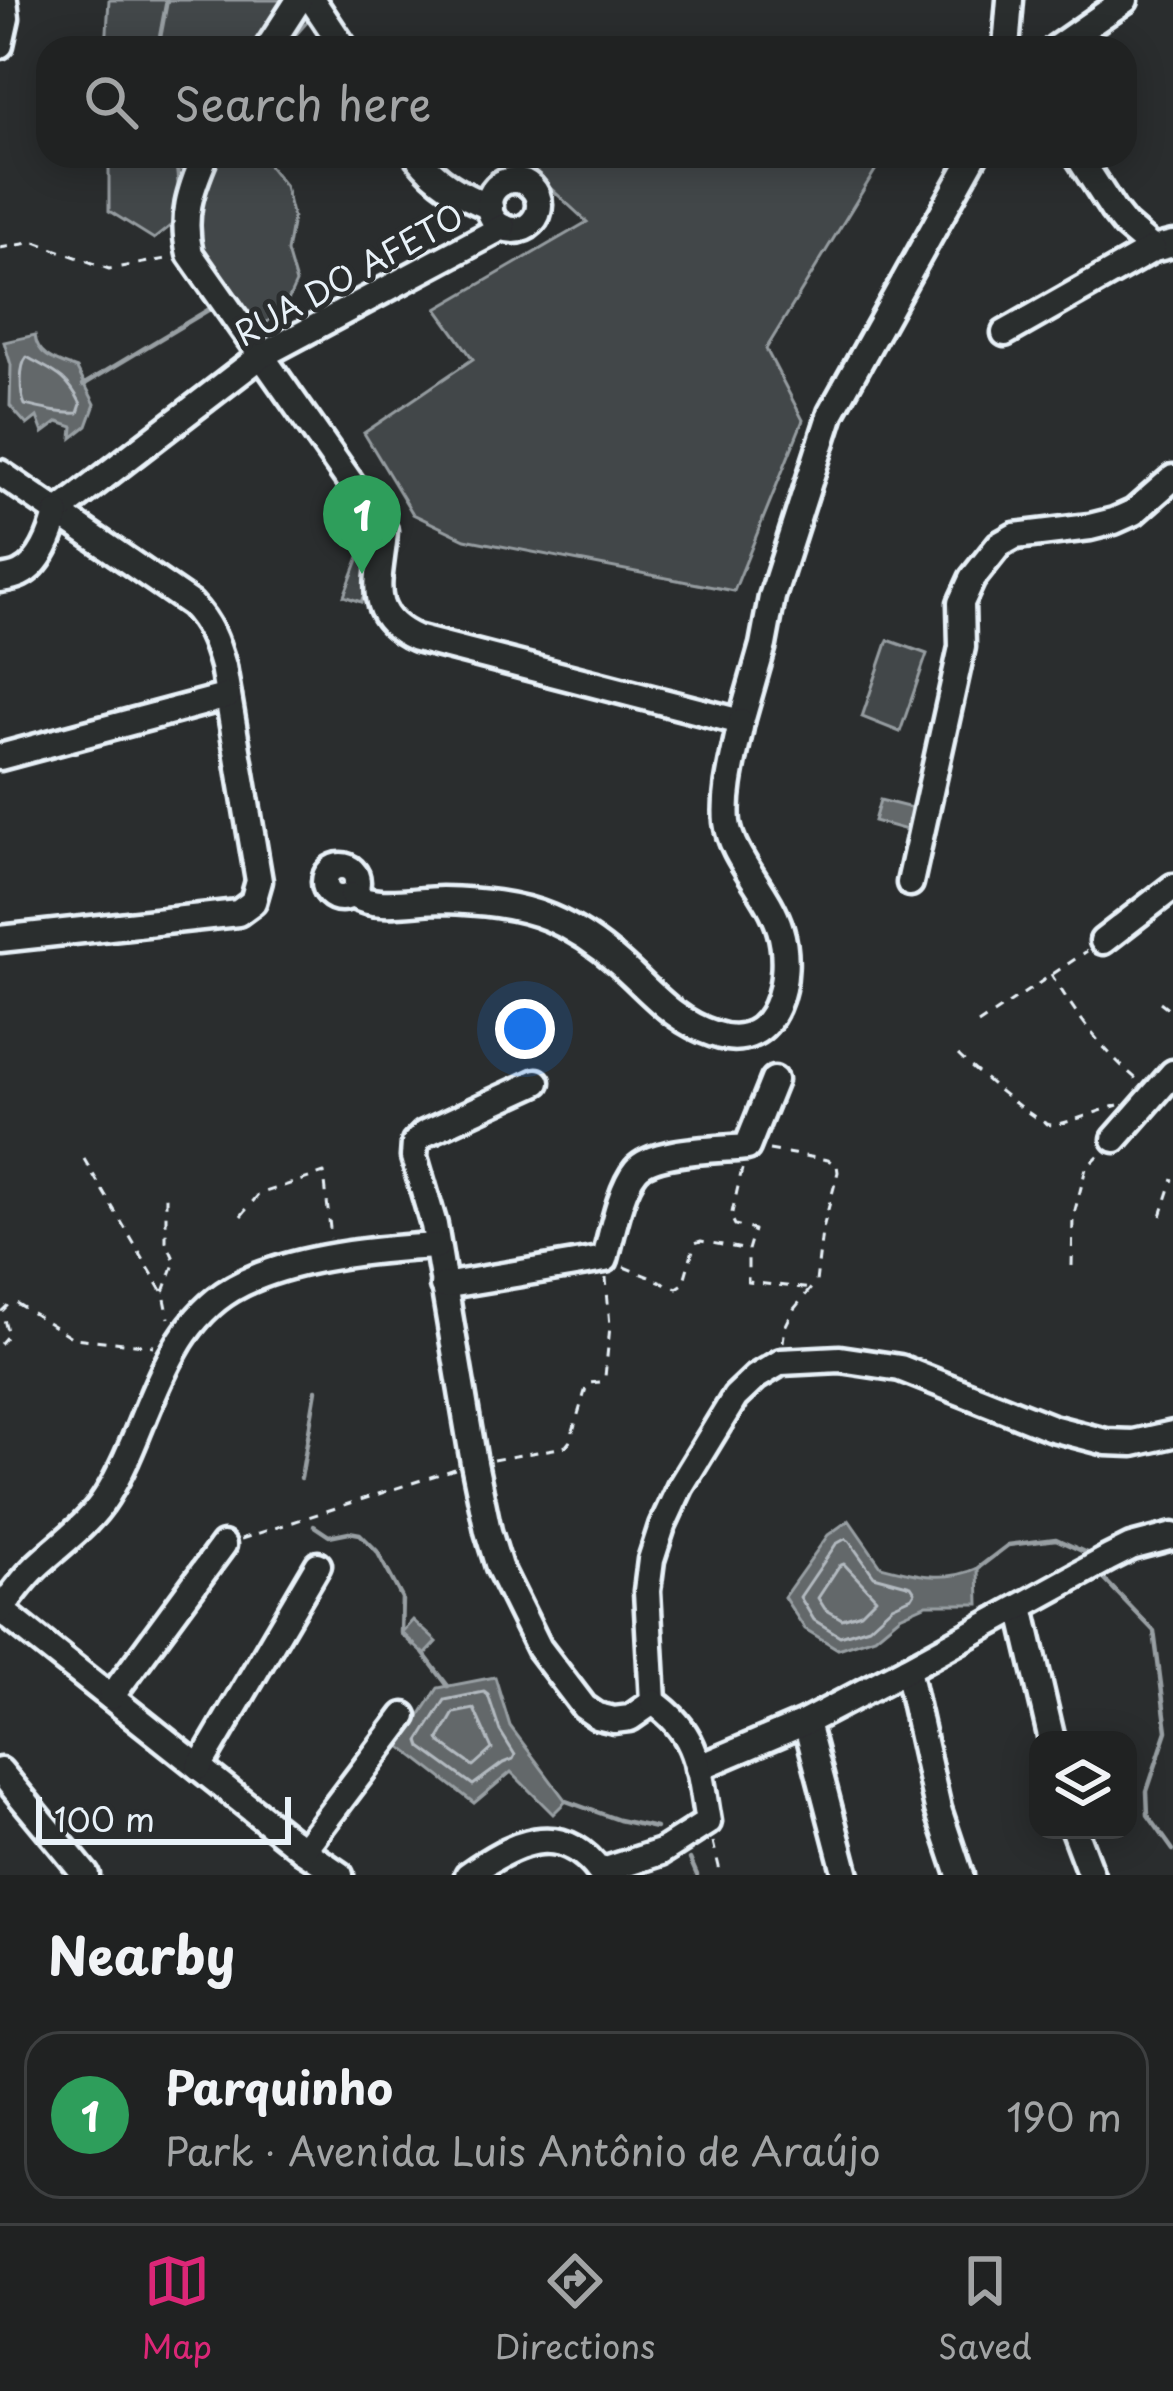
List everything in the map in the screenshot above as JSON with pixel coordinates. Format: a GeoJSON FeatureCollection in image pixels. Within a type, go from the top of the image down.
{"type":"FeatureCollection","features":[{"type":"Feature","properties":{"kind":"street"},"geometry":{"type":"LineString","coordinates":[[0,45],[4,0]]}},
{"type":"Feature","properties":{"kind":"street"},"geometry":{"type":"LineString","coordinates":[[276,36],[299,0]]}},
{"type":"Feature","properties":{"kind":"street"},"geometry":{"type":"LineString","coordinates":[[312,0],[336,36]]}},
{"type":"Feature","properties":{"kind":"street"},"geometry":{"type":"LineString","coordinates":[[1007,36],[1010,0]]}},
{"type":"Feature","properties":{"kind":"street"},"geometry":{"type":"LineString","coordinates":[[1073,36],[1125,0]]}},
{"type":"Feature","properties":{"kind":"street"},"geometry":{"type":"LineString","coordinates":[[200,168],[185,214],[190,254],[384,530],[378,600],[386,618],[416,638],[742,722]]}},
{"type":"Feature","properties":{"kind":"street","name":"RUA DO AFETO"},"geometry":{"type":"LineString","coordinates":[[57,513],[261,356],[496,217],[426,168]]}},
{"type":"Feature","properties":{"kind":"street"},"geometry":{"type":"LineString","coordinates":[[352,895],[370,902],[478,902],[518,907],[585,936],[688,1024],[719,1036],[744,1036],[767,1022],[778,1006],[786,956],[765,893],[733,844],[727,822],[742,722],[772,597],[831,413],[967,168]]}},
{"type":"Feature","properties":{"kind":"street"},"geometry":{"type":"LineString","coordinates":[[1086,168],[1125,225],[1163,246]]}},
{"type":"Feature","properties":{"kind":"street"},"geometry":{"type":"LineString","coordinates":[[1005,333],[1163,246]]}},
{"type":"Feature","properties":{"kind":"street"},"geometry":{"type":"LineString","coordinates":[[0,472],[206,619],[216,640],[228,696],[258,870],[257,892],[238,913],[0,939]]}},
{"type":"Feature","properties":{"kind":"street"},"geometry":{"type":"LineString","coordinates":[[910,884],[962,647],[962,603],[972,579],[999,545],[1015,536],[1114,521],[1133,512],[1173,478]]}},
{"type":"Feature","properties":{"kind":"street"},"geometry":{"type":"LineString","coordinates":[[11,576],[45,546],[57,513]]}},
{"type":"Feature","properties":{"kind":"street"},"geometry":{"type":"LineString","coordinates":[[0,757],[228,696]]}},
{"type":"Feature","properties":{"kind":"street"},"geometry":{"type":"LineString","coordinates":[[1103,941],[1173,887]]}},
{"type":"Feature","properties":{"kind":"street"},"geometry":{"type":"LineString","coordinates":[[1115,1139],[1173,1073]]}},
{"type":"Feature","properties":{"kind":"street"},"geometry":{"type":"LineString","coordinates":[[443,1286],[604,1259],[634,1171],[654,1158],[746,1147],[774,1080]]}},
{"type":"Feature","properties":{"kind":"street"},"geometry":{"type":"LineString","coordinates":[[537,1082],[424,1134],[416,1143],[414,1157],[437,1246],[488,1531],[515,1604],[539,1648],[584,1707],[614,1720],[630,1718],[653,1702]]}},
{"type":"Feature","properties":{"kind":"street"},"geometry":{"type":"LineString","coordinates":[[340,1875],[0,1610],[38,1564],[91,1518],[106,1497],[176,1348],[201,1313],[222,1295],[247,1281],[333,1258],[437,1246]]}},
{"type":"Feature","properties":{"kind":"street"},"geometry":{"type":"LineString","coordinates":[[468,1875],[521,1843],[543,1839],[577,1851],[600,1872],[661,1852],[708,1822],[695,1752],[679,1723],[653,1702],[647,1591],[662,1526],[691,1468],[735,1397],[756,1377],[781,1362],[840,1359],[900,1368],[1052,1428],[1106,1442],[1133,1443],[1173,1434]]}},
{"type":"Feature","properties":{"kind":"street"},"geometry":{"type":"LineString","coordinates":[[698,1768],[806,1721],[1131,1547],[1173,1536]]}},
{"type":"Feature","properties":{"kind":"street"},"geometry":{"type":"LineString","coordinates":[[112,1697],[224,1545]]}},
{"type":"Feature","properties":{"kind":"street"},"geometry":{"type":"LineString","coordinates":[[199,1767],[318,1564]]}},
{"type":"Feature","properties":{"kind":"street"},"geometry":{"type":"LineString","coordinates":[[1021,1607],[1050,1731]]}},
{"type":"Feature","properties":{"kind":"street"},"geometry":{"type":"LineString","coordinates":[[907,1669],[938,1809],[960,1875]]}},
{"type":"Feature","properties":{"kind":"street"},"geometry":{"type":"LineString","coordinates":[[303,1850],[404,1716]]}},
{"type":"Feature","properties":{"kind":"street"},"geometry":{"type":"LineString","coordinates":[[806,1721],[847,1875]]}},
{"type":"Feature","properties":{"kind":"street"},"geometry":{"type":"LineString","coordinates":[[0,1772],[86,1875]]}},
{"type":"Feature","properties":{"kind":"street"},"geometry":{"type":"LineString","coordinates":[[1078,1839],[1091,1875]]}},
{"type":"Feature","properties":{"kind":"path"},"geometry":{"type":"LineString","coordinates":[[0,248],[35,242],[109,269],[190,254]]}},
{"type":"Feature","properties":{"kind":"path"},"geometry":{"type":"LineString","coordinates":[[978,1024],[1103,941]]}},
{"type":"Feature","properties":{"kind":"path"},"geometry":{"type":"LineString","coordinates":[[1051,974],[1109,1055],[1155,1092]]}},
{"type":"Feature","properties":{"kind":"path"},"geometry":{"type":"LineString","coordinates":[[1160,1002],[1173,1012]]}},
{"type":"Feature","properties":{"kind":"path"},"geometry":{"type":"LineString","coordinates":[[958,1055],[1037,1122],[1052,1125],[1119,1104]]}},
{"type":"Feature","properties":{"kind":"path"},"geometry":{"type":"LineString","coordinates":[[1072,1266],[1073,1218],[1086,1168],[1115,1139]]}},
{"type":"Feature","properties":{"kind":"path"},"geometry":{"type":"LineString","coordinates":[[781,1362],[784,1327],[813,1289],[837,1166],[829,1160],[746,1147],[731,1217],[735,1225],[754,1230],[748,1250],[748,1282],[813,1289]]}},
{"type":"Feature","properties":{"kind":"path"},"geometry":{"type":"LineString","coordinates":[[0,1344],[8,1335],[2,1311],[16,1303],[73,1338],[176,1348],[164,1294],[85,1159]]}},
{"type":"Feature","properties":{"kind":"path"},"geometry":{"type":"LineString","coordinates":[[241,1216],[259,1194],[324,1173],[333,1258]]}},
{"type":"Feature","properties":{"kind":"path"},"geometry":{"type":"LineString","coordinates":[[1161,1216],[1173,1179]]}},
{"type":"Feature","properties":{"kind":"path"},"geometry":{"type":"LineString","coordinates":[[164,1294],[176,1261],[166,1241],[166,1190]]}},
{"type":"Feature","properties":{"kind":"path"},"geometry":{"type":"LineString","coordinates":[[224,1545],[474,1463],[566,1446],[586,1388],[605,1378],[610,1326],[604,1259],[677,1288],[695,1243],[748,1250]]}},
{"type":"Feature","properties":{"kind":"path"},"geometry":{"type":"LineString","coordinates":[[708,1822],[721,1875]]}},
{"type":"Feature","properties":{"kind":"shaded area"},"geometry":{"type":"Polygon","coordinates":[[[109,0],[327,0],[295,36],[107,36],[109,0]]]}},
{"type":"Feature","properties":{"kind":"shaded area"},"geometry":{"type":"Polygon","coordinates":[[[109,168],[271,168],[285,186],[293,218],[287,252],[296,283],[286,305],[255,333],[173,224],[154,239],[109,211],[109,168]]]}},
{"type":"Feature","properties":{"kind":"shaded area"},"geometry":{"type":"Polygon","coordinates":[[[529,168],[877,168],[766,349],[803,420],[734,591],[465,539],[413,514],[364,433],[473,359],[437,309],[587,222],[529,168]]]}},
{"type":"Feature","properties":{"kind":"shaded area"},"geometry":{"type":"Polygon","coordinates":[[[364,544],[381,551],[361,602],[344,596],[364,544]]]}},
{"type":"Feature","properties":{"kind":"shaded area"},"geometry":{"type":"Polygon","coordinates":[[[888,640],[927,654],[900,732],[862,717],[888,640]]]}},
{"type":"Feature","properties":{"kind":"water"},"geometry":{"type":"Polygon","coordinates":[[[35,335],[44,354],[77,369],[95,404],[87,426],[72,438],[73,427],[58,422],[43,433],[37,417],[27,425],[10,406],[11,365],[4,342],[35,335]]]}},
{"type":"Feature","properties":{"kind":"water"},"geometry":{"type":"Polygon","coordinates":[[[880,800],[916,809],[910,831],[874,821],[880,800]]]}},
{"type":"Feature","properties":{"kind":"water"},"geometry":{"type":"Polygon","coordinates":[[[849,1520],[881,1566],[942,1576],[978,1568],[979,1604],[927,1604],[900,1616],[875,1637],[838,1649],[805,1629],[784,1597],[828,1535],[849,1520]]]}},
{"type":"Feature","properties":{"kind":"water"},"geometry":{"type":"Polygon","coordinates":[[[413,1620],[437,1642],[425,1655],[401,1633],[413,1620]]]}},
{"type":"Feature","properties":{"kind":"water"},"geometry":{"type":"Polygon","coordinates":[[[495,1677],[510,1726],[566,1801],[553,1814],[511,1772],[474,1803],[400,1746],[438,1688],[495,1677]]]}},
{"type":"Feature","properties":{"kind":"waterway"},"geometry":{"type":"LineString","coordinates":[[160,36],[167,0]]}},
{"type":"Feature","properties":{"kind":"waterway"},"geometry":{"type":"LineString","coordinates":[[177,168],[179,186]]}},
{"type":"Feature","properties":{"kind":"waterway"},"geometry":{"type":"LineString","coordinates":[[83,385],[213,307],[211,303]]}},
{"type":"Feature","properties":{"kind":"waterway"},"geometry":{"type":"LineString","coordinates":[[301,1478],[316,1390]]}},
{"type":"Feature","properties":{"kind":"waterway"},"geometry":{"type":"LineString","coordinates":[[314,1526],[329,1536],[360,1534],[377,1551],[402,1598],[401,1633],[414,1645]]}},
{"type":"Feature","properties":{"kind":"waterway"},"geometry":{"type":"LineString","coordinates":[[978,1568],[1008,1545],[1056,1539],[1093,1556]]}},
{"type":"Feature","properties":{"kind":"waterway"},"geometry":{"type":"LineString","coordinates":[[1104,1579],[1154,1631],[1167,1731],[1147,1791],[1148,1815],[1173,1850]]}},
{"type":"Feature","properties":{"kind":"waterway"},"geometry":{"type":"LineString","coordinates":[[423,1653],[448,1686]]}},
{"type":"Feature","properties":{"kind":"waterway"},"geometry":{"type":"LineString","coordinates":[[566,1801],[656,1828]]}},
{"type":"Feature","properties":{"kind":"waterway"},"geometry":{"type":"LineString","coordinates":[[690,1859],[697,1875]]}},
{"type":"Feature","properties":{"kind":"place","name":"Parquinho"},"geometry":{"type":"Point","coordinates":[362,574]}}]}
